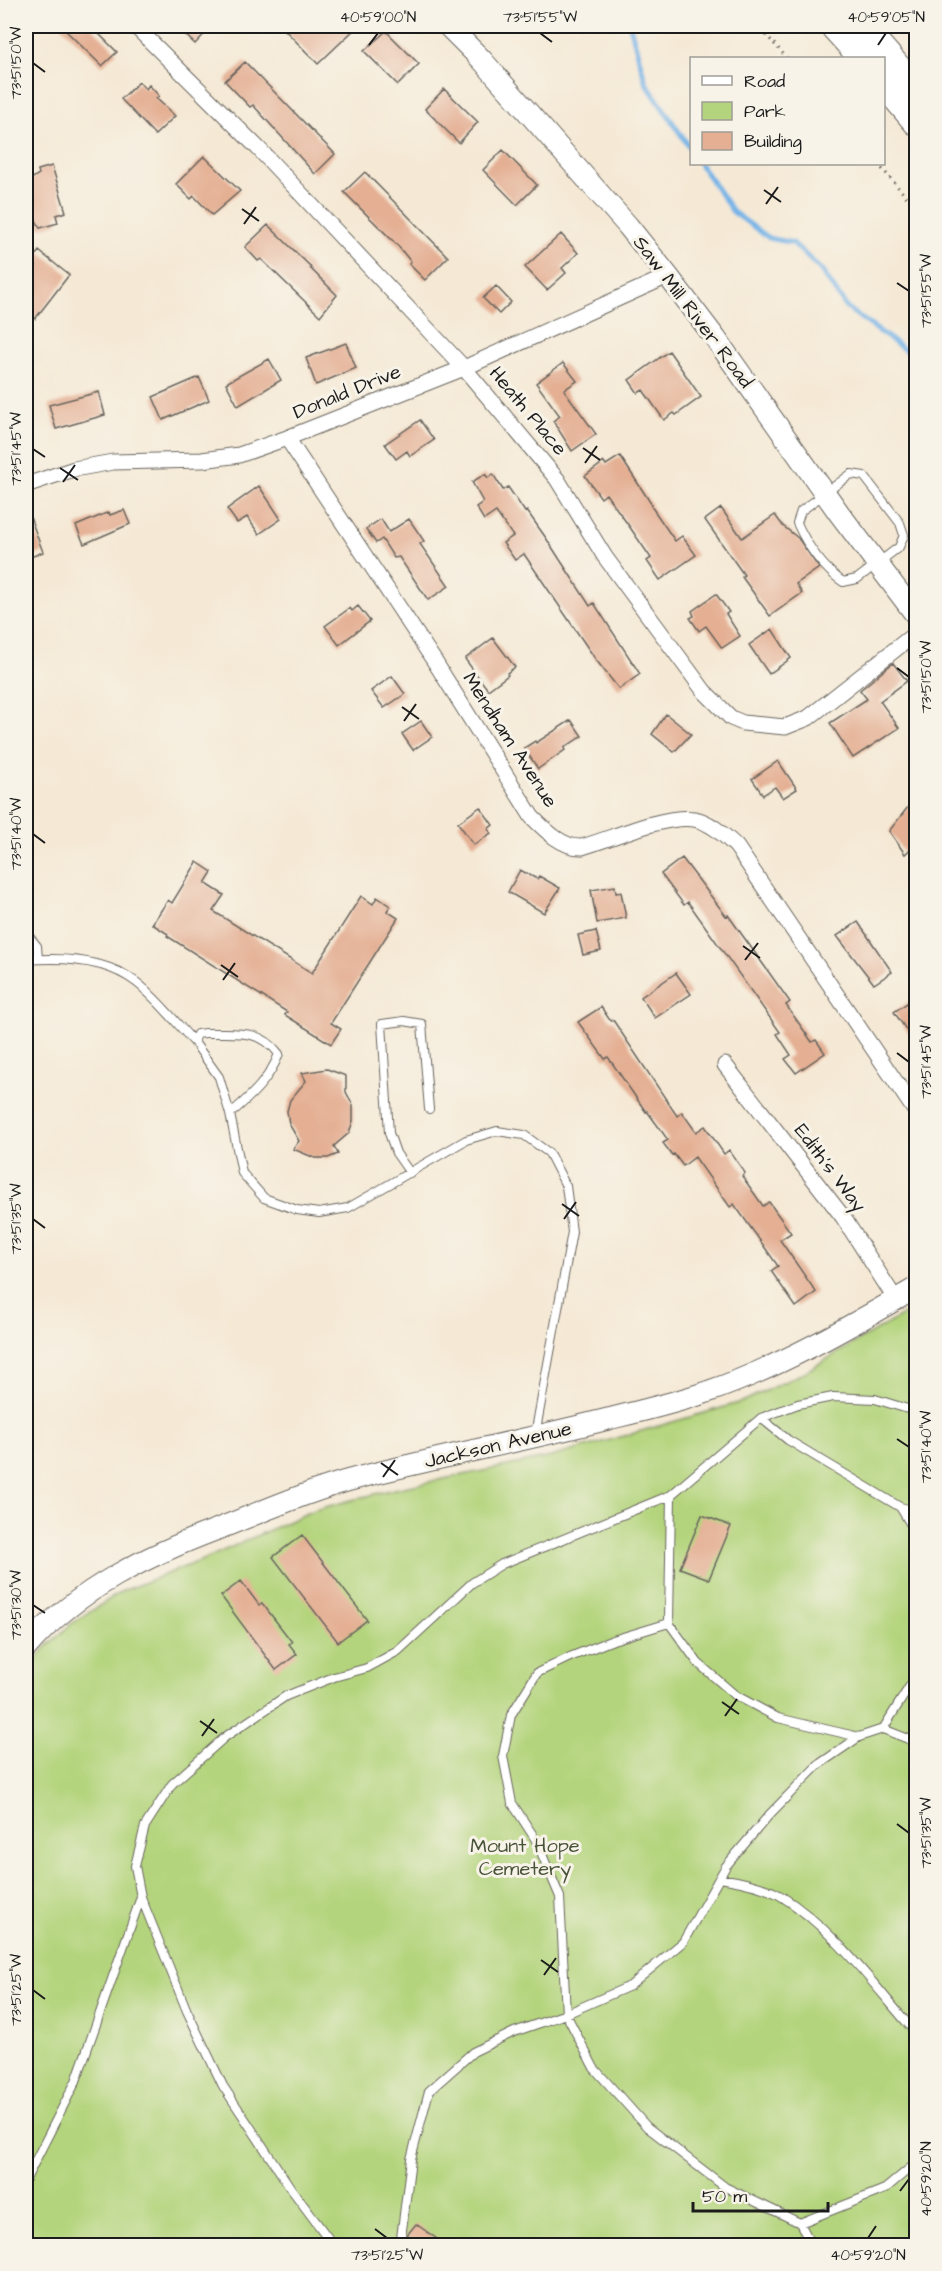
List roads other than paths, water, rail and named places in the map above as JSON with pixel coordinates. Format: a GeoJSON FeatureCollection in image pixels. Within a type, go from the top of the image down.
{"type":"FeatureCollection","features":[{"type":"Feature","properties":{"kind":"highway"},"geometry":{"type":"LineString","coordinates":[[833,26],[861,57]]}},
{"type":"Feature","properties":{"kind":"highway"},"geometry":{"type":"LineString","coordinates":[[862,26],[916,88]]}},
{"type":"Feature","properties":{"kind":"highway"},"geometry":{"type":"LineString","coordinates":[[885,85],[916,122]]}},
{"type":"Feature","properties":{"kind":"main road","name":"Saw Mill River Road"},"geometry":{"type":"LineString","coordinates":[[448,26],[482,60],[628,226],[668,276],[716,339],[825,494],[916,615]]}},
{"type":"Feature","properties":{"kind":"main road","name":"Jackson Avenue"},"geometry":{"type":"LineString","coordinates":[[26,1648],[55,1617],[118,1573],[167,1548],[358,1477],[662,1406],[707,1392],[753,1374],[822,1340],[916,1288]]}},
{"type":"Feature","properties":{"kind":"street","name":"Heath Place"},"geometry":{"type":"LineString","coordinates":[[135,26],[258,148],[464,368],[557,479],[605,557],[704,691],[730,718],[742,723],[785,727],[808,718],[916,633]]}},
{"type":"Feature","properties":{"kind":"street","name":"Donald Drive"},"geometry":{"type":"LineString","coordinates":[[26,485],[74,469],[113,462],[202,460],[239,455],[464,368],[668,276]]}},
{"type":"Feature","properties":{"kind":"street","name":"Mendham Avenue"},"geometry":{"type":"LineString","coordinates":[[287,438],[435,662],[532,817],[545,830],[572,848],[582,847],[672,818],[696,819],[723,833],[736,846],[916,1112]]}},
{"type":"Feature","properties":{"kind":"street","name":"Edith's Way"},"geometry":{"type":"LineString","coordinates":[[725,1065],[843,1217],[896,1300]]}},
{"type":"Feature","properties":{"kind":"lane"},"geometry":{"type":"LineString","coordinates":[[851,474],[864,476],[900,523],[904,535],[898,547],[857,579],[843,582],[830,573],[797,523],[801,511],[825,494],[851,474]]}},
{"type":"Feature","properties":{"kind":"lane"},"geometry":{"type":"LineString","coordinates":[[26,933],[37,946],[38,959]]}},
{"type":"Feature","properties":{"kind":"lane"},"geometry":{"type":"LineString","coordinates":[[26,960],[82,961],[107,967],[136,982],[194,1042],[219,1077],[230,1114],[242,1173],[264,1198],[297,1210],[319,1213],[348,1208],[466,1140],[497,1131],[524,1135],[549,1153],[566,1186],[572,1232],[534,1437]]}},
{"type":"Feature","properties":{"kind":"lane"},"geometry":{"type":"LineString","coordinates":[[410,1173],[396,1153],[389,1133],[382,1024],[404,1021],[422,1024],[429,1109]]}},
{"type":"Feature","properties":{"kind":"lane"},"geometry":{"type":"LineString","coordinates":[[194,1042],[197,1034],[205,1033],[259,1035],[271,1043],[279,1054],[274,1067],[261,1087],[230,1114]]}},
{"type":"Feature","properties":{"kind":"lane"},"geometry":{"type":"LineString","coordinates":[[334,2246],[292,2190],[223,2086],[187,2011],[141,1897],[135,1866],[145,1826],[172,1784],[225,1737],[286,1696],[334,1677],[367,1668],[398,1651],[472,1583],[502,1564],[671,1495],[761,1418],[798,1404],[833,1397],[875,1399],[915,1410]]}},
{"type":"Feature","properties":{"kind":"lane"},"geometry":{"type":"LineString","coordinates":[[761,1418],[788,1440],[900,1507],[916,1511]]}},
{"type":"Feature","properties":{"kind":"lane"},"geometry":{"type":"LineString","coordinates":[[671,1495],[669,1623],[698,1663],[735,1695],[777,1718],[859,1737]]}},
{"type":"Feature","properties":{"kind":"lane"},"geometry":{"type":"LineString","coordinates":[[900,1507],[916,1533]]}},
{"type":"Feature","properties":{"kind":"lane"},"geometry":{"type":"LineString","coordinates":[[669,1623],[613,1640],[537,1673],[510,1715],[503,1756],[512,1803],[536,1840],[560,1897],[566,2014],[594,2068],[647,2127],[725,2187],[801,2223],[812,2246]]}},
{"type":"Feature","properties":{"kind":"lane"},"geometry":{"type":"LineString","coordinates":[[400,2246],[411,2159],[429,2091],[473,2052],[514,2032],[566,2014],[630,1986],[683,1942],[726,1866],[769,1815],[818,1765],[859,1737],[883,1729],[916,1676]]}},
{"type":"Feature","properties":{"kind":"lane"},"geometry":{"type":"LineString","coordinates":[[883,1729],[916,1742]]}},
{"type":"Feature","properties":{"kind":"lane"},"geometry":{"type":"LineString","coordinates":[[720,1878],[736,1880],[779,1895],[822,1926],[916,2033]]}},
{"type":"Feature","properties":{"kind":"lane"},"geometry":{"type":"LineString","coordinates":[[26,2179],[76,2081],[141,1897]]}},
{"type":"Feature","properties":{"kind":"lane"},"geometry":{"type":"LineString","coordinates":[[801,2223],[885,2189],[916,2163]]}},
{"type":"Feature","properties":{"kind":"waterway"},"geometry":{"type":"LineString","coordinates":[[630,26],[646,83],[690,148]]}},
{"type":"Feature","properties":{"kind":"waterway"},"geometry":{"type":"LineString","coordinates":[[701,165],[733,212],[769,238],[793,243],[821,270],[847,308],[916,358]]}},
{"type":"Feature","properties":{"kind":"park label","name":"Mount Hope Cemetery"},"geometry":{"type":"Point","coordinates":[525,1858]}}]}
